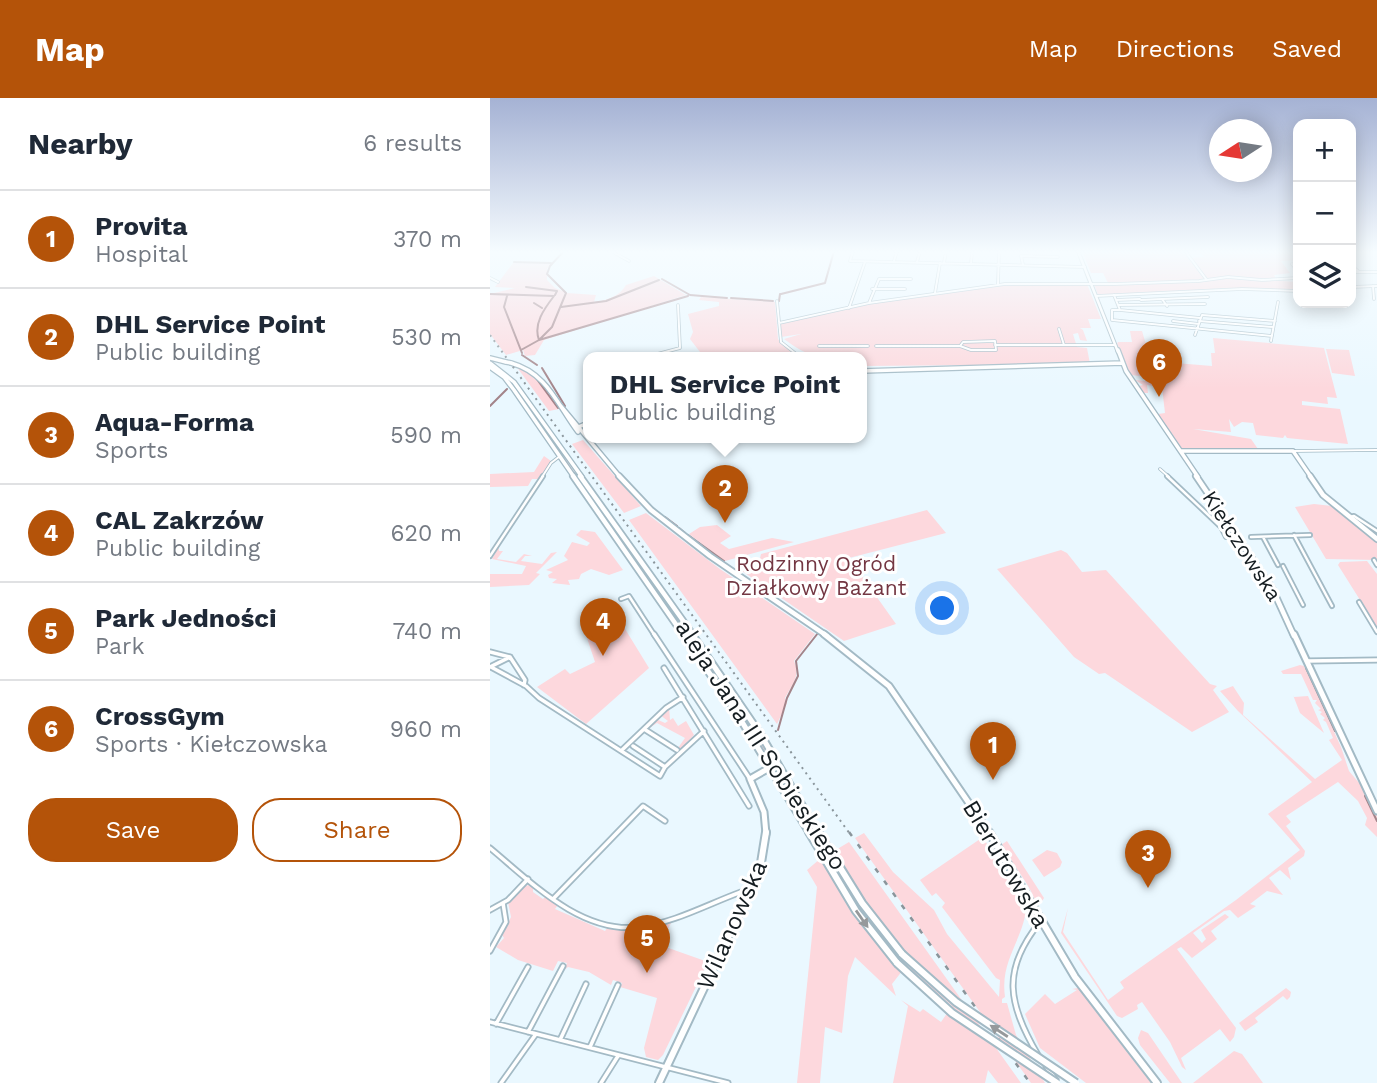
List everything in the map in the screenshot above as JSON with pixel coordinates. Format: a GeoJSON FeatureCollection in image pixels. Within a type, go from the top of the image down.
{"type":"FeatureCollection","features":[{"type":"Feature","properties":{"kind":"street"},"geometry":{"type":"LineString","coordinates":[[849,308],[853,297]]}},
{"type":"Feature","properties":{"kind":"street"},"geometry":{"type":"LineString","coordinates":[[869,303],[871,297]]}},
{"type":"Feature","properties":{"kind":"street"},"geometry":{"type":"LineString","coordinates":[[779,323],[909,297]]}},
{"type":"Feature","properties":{"kind":"street","name":"Kiełczowska"},"geometry":{"type":"LineString","coordinates":[[1096,297],[1134,384],[1272,589],[1374,798],[1377,811]]}},
{"type":"Feature","properties":{"kind":"street"},"geometry":{"type":"LineString","coordinates":[[1115,297],[1120,310]]}},
{"type":"Feature","properties":{"kind":"street"},"geometry":{"type":"LineString","coordinates":[[1139,297],[1146,307],[1205,304]]}},
{"type":"Feature","properties":{"kind":"street"},"geometry":{"type":"LineString","coordinates":[[1116,300],[1208,297]]}},
{"type":"Feature","properties":{"kind":"street"},"geometry":{"type":"LineString","coordinates":[[1162,299],[1167,306]]}},
{"type":"Feature","properties":{"kind":"street"},"geometry":{"type":"LineString","coordinates":[[777,301],[781,342],[794,352]]}},
{"type":"Feature","properties":{"kind":"street"},"geometry":{"type":"LineString","coordinates":[[1271,341],[1278,302]]}},
{"type":"Feature","properties":{"kind":"street"},"geometry":{"type":"LineString","coordinates":[[1118,305],[1144,304]]}},
{"type":"Feature","properties":{"kind":"street"},"geometry":{"type":"LineString","coordinates":[[665,352],[680,348],[678,305]]}},
{"type":"Feature","properties":{"kind":"street"},"geometry":{"type":"LineString","coordinates":[[1272,336],[1112,320],[1112,310],[1273,327]]}},
{"type":"Feature","properties":{"kind":"street"},"geometry":{"type":"LineString","coordinates":[[1195,335],[1200,320]]}},
{"type":"Feature","properties":{"kind":"street"},"geometry":{"type":"LineString","coordinates":[[1173,321],[1275,321]]}},
{"type":"Feature","properties":{"kind":"street"},"geometry":{"type":"LineString","coordinates":[[1239,325],[1241,333]]}},
{"type":"Feature","properties":{"kind":"street"},"geometry":{"type":"LineString","coordinates":[[1059,329],[1064,345]]}},
{"type":"Feature","properties":{"kind":"street"},"geometry":{"type":"LineString","coordinates":[[876,346],[960,346],[971,350],[996,350],[995,341],[962,342],[960,346]]}},
{"type":"Feature","properties":{"kind":"street"},"geometry":{"type":"LineString","coordinates":[[995,345],[1114,345]]}},
{"type":"Feature","properties":{"kind":"street"},"geometry":{"type":"LineString","coordinates":[[819,346],[868,346]]}},
{"type":"Feature","properties":{"kind":"street","name":"Bierutowska"},"geometry":{"type":"LineString","coordinates":[[490,358],[536,371],[583,435]]}},
{"type":"Feature","properties":{"kind":"street"},"geometry":{"type":"LineString","coordinates":[[867,371],[1123,363]]}},
{"type":"Feature","properties":{"kind":"street","name":"aleja Jana III Sobieskiego"},"geometry":{"type":"LineString","coordinates":[[490,365],[509,383],[727,697],[856,911],[897,963],[952,1013],[1058,1083]]}},
{"type":"Feature","properties":{"kind":"street","name":"aleja Jana III Sobieskiego"},"geometry":{"type":"LineString","coordinates":[[490,365],[514,382],[733,695],[785,774],[864,907],[902,954],[956,1002],[1076,1083]]}},
{"type":"Feature","properties":{"kind":"street"},"geometry":{"type":"LineString","coordinates":[[577,428],[583,426]]}},
{"type":"Feature","properties":{"kind":"street","name":"Bierutowska"},"geometry":{"type":"LineString","coordinates":[[590,443],[628,487],[659,517],[710,556],[821,631],[886,684],[978,814],[1077,980],[1157,1083]]}},
{"type":"Feature","properties":{"kind":"street"},"geometry":{"type":"LineString","coordinates":[[1180,452],[1295,453],[1377,450]]}},
{"type":"Feature","properties":{"kind":"street"},"geometry":{"type":"LineString","coordinates":[[1295,453],[1319,490],[1377,538]]}},
{"type":"Feature","properties":{"kind":"street"},"geometry":{"type":"LineString","coordinates":[[490,556],[551,463],[560,456]]}},
{"type":"Feature","properties":{"kind":"street"},"geometry":{"type":"LineString","coordinates":[[1160,469],[1221,527],[1226,537],[1238,536]]}},
{"type":"Feature","properties":{"kind":"street"},"geometry":{"type":"LineString","coordinates":[[1349,517],[1354,516],[1377,531]]}},
{"type":"Feature","properties":{"kind":"street"},"geometry":{"type":"LineString","coordinates":[[1294,535],[1332,606]]}},
{"type":"Feature","properties":{"kind":"street"},"geometry":{"type":"LineString","coordinates":[[1251,537],[1310,535]]}},
{"type":"Feature","properties":{"kind":"street"},"geometry":{"type":"LineString","coordinates":[[1264,537],[1278,565]]}},
{"type":"Feature","properties":{"kind":"street"},"geometry":{"type":"LineString","coordinates":[[1374,560],[1377,565]]}},
{"type":"Feature","properties":{"kind":"street"},"geometry":{"type":"LineString","coordinates":[[1283,566],[1303,605]]}},
{"type":"Feature","properties":{"kind":"street","name":"Wilanowska"},"geometry":{"type":"LineString","coordinates":[[621,599],[629,596],[750,779],[763,804],[767,830],[765,853],[749,893],[659,1083]]}},
{"type":"Feature","properties":{"kind":"street"},"geometry":{"type":"LineString","coordinates":[[1359,601],[1377,632]]}},
{"type":"Feature","properties":{"kind":"street"},"geometry":{"type":"LineString","coordinates":[[490,652],[510,657],[525,680],[524,685]]}},
{"type":"Feature","properties":{"kind":"street"},"geometry":{"type":"LineString","coordinates":[[490,667],[510,657]]}},
{"type":"Feature","properties":{"kind":"street"},"geometry":{"type":"LineString","coordinates":[[1307,661],[1377,660]]}},
{"type":"Feature","properties":{"kind":"street"},"geometry":{"type":"LineString","coordinates":[[490,667],[524,685],[582,727],[660,776],[665,767],[696,735],[705,731]]}},
{"type":"Feature","properties":{"kind":"street"},"geometry":{"type":"LineString","coordinates":[[664,668],[749,806]]}},
{"type":"Feature","properties":{"kind":"street"},"geometry":{"type":"LineString","coordinates":[[622,750],[666,708],[683,697]]}},
{"type":"Feature","properties":{"kind":"street"},"geometry":{"type":"LineString","coordinates":[[644,729],[677,750]]}},
{"type":"Feature","properties":{"kind":"street"},"geometry":{"type":"LineString","coordinates":[[633,746],[665,767]]}},
{"type":"Feature","properties":{"kind":"street"},"geometry":{"type":"LineString","coordinates":[[750,779],[771,767],[785,774]]}},
{"type":"Feature","properties":{"kind":"street"},"geometry":{"type":"LineString","coordinates":[[553,899],[643,806],[665,821]]}},
{"type":"Feature","properties":{"kind":"street"},"geometry":{"type":"LineString","coordinates":[[490,848],[553,899],[588,918],[610,926],[629,928],[657,922],[741,892],[749,893]]}},
{"type":"Feature","properties":{"kind":"street"},"geometry":{"type":"LineString","coordinates":[[490,910],[503,903],[528,878]]}},
{"type":"Feature","properties":{"kind":"street"},"geometry":{"type":"LineString","coordinates":[[490,951],[508,921],[503,903]]}},
{"type":"Feature","properties":{"kind":"street"},"geometry":{"type":"LineString","coordinates":[[1040,921],[1017,951],[1012,969],[1012,989],[1024,1030],[1058,1083]]}},
{"type":"Feature","properties":{"kind":"street"},"geometry":{"type":"LineString","coordinates":[[528,1032],[564,966]]}},
{"type":"Feature","properties":{"kind":"street"},"geometry":{"type":"LineString","coordinates":[[496,1024],[528,967]]}},
{"type":"Feature","properties":{"kind":"street"},"geometry":{"type":"LineString","coordinates":[[560,1040],[586,984]]}},
{"type":"Feature","properties":{"kind":"street"},"geometry":{"type":"LineString","coordinates":[[590,1047],[618,985]]}},
{"type":"Feature","properties":{"kind":"street"},"geometry":{"type":"LineString","coordinates":[[490,1022],[728,1083]]}},
{"type":"Feature","properties":{"kind":"street"},"geometry":{"type":"LineString","coordinates":[[501,1083],[536,1034]]}},
{"type":"Feature","properties":{"kind":"street"},"geometry":{"type":"LineString","coordinates":[[601,1083],[619,1055]]}},
{"type":"Feature","properties":{"kind":"green space"},"geometry":{"type":"Polygon","coordinates":[[[490,297],[564,297],[563,300],[565,297],[595,297],[594,302],[611,297],[680,297],[544,340],[535,355],[525,356],[523,350],[506,355],[490,334],[490,297]]]}},
{"type":"Feature","properties":{"kind":"green space"},"geometry":{"type":"Polygon","coordinates":[[[701,297],[775,302],[778,339],[792,352],[700,352],[690,339],[693,332],[688,314],[719,306],[719,302],[699,300],[701,297]]]}},
{"type":"Feature","properties":{"kind":"green space"},"geometry":{"type":"Polygon","coordinates":[[[910,297],[1092,297],[1101,319],[1088,319],[1091,328],[1080,328],[1087,341],[1080,340],[1078,333],[1073,334],[1077,347],[1087,348],[1090,364],[867,366],[867,352],[804,352],[784,339],[801,334],[781,337],[781,324],[910,297]]]}},
{"type":"Feature","properties":{"kind":"green space"},"geometry":{"type":"Polygon","coordinates":[[[1130,331],[1142,331],[1151,361],[1212,366],[1211,353],[1215,353],[1213,338],[1324,348],[1337,398],[1327,397],[1328,404],[1302,401],[1302,405],[1340,409],[1348,444],[1287,438],[1285,435],[1283,438],[1256,435],[1253,423],[1242,422],[1234,427],[1229,419],[1231,432],[1193,429],[1251,439],[1258,449],[1183,450],[1158,414],[1165,413],[1162,387],[1147,385],[1148,393],[1144,393],[1139,386],[1143,385],[1135,380],[1166,383],[1166,379],[1131,375],[1125,363],[1117,344],[1132,342],[1130,331]]]}},
{"type":"Feature","properties":{"kind":"green space"},"geometry":{"type":"Polygon","coordinates":[[[1326,349],[1349,350],[1355,376],[1332,373],[1326,349]]]}},
{"type":"Feature","properties":{"kind":"green space"},"geometry":{"type":"Polygon","coordinates":[[[490,364],[509,379],[518,390],[726,692],[519,394],[506,377],[490,364]]]}},
{"type":"Feature","properties":{"kind":"green space"},"geometry":{"type":"Polygon","coordinates":[[[516,366],[538,377],[559,409],[549,411],[516,366]]]}},
{"type":"Feature","properties":{"kind":"green space"},"geometry":{"type":"Polygon","coordinates":[[[583,440],[641,506],[624,513],[572,444],[583,440]]]}},
{"type":"Feature","properties":{"kind":"green space"},"geometry":{"type":"Polygon","coordinates":[[[544,456],[551,461],[539,479],[532,479],[528,486],[490,487],[490,474],[534,472],[544,456]]]}},
{"type":"Feature","properties":{"kind":"green space"},"geometry":{"type":"Polygon","coordinates":[[[1314,504],[1332,506],[1377,541],[1377,560],[1326,559],[1295,507],[1314,504]]]}},
{"type":"Feature","properties":{"kind":"green space","name":"Rodzinny Ogród Działkowy Bażant"},"geometry":{"type":"Polygon","coordinates":[[[927,510],[946,533],[849,558],[896,624],[844,641],[742,571],[758,567],[761,554],[927,510]]]}},
{"type":"Feature","properties":{"kind":"green space","name":"Rodzinny Ogród Działkowy Bażant"},"geometry":{"type":"Polygon","coordinates":[[[646,513],[720,569],[815,634],[794,661],[796,676],[785,698],[787,703],[777,724],[629,520],[646,513]]]}},
{"type":"Feature","properties":{"kind":"green space"},"geometry":{"type":"Polygon","coordinates":[[[717,525],[731,536],[720,543],[729,549],[772,538],[794,542],[725,561],[689,534],[700,527],[717,525]]]}},
{"type":"Feature","properties":{"kind":"green space"},"geometry":{"type":"Polygon","coordinates":[[[581,530],[595,532],[623,570],[609,575],[591,569],[581,574],[579,579],[568,580],[570,585],[552,583],[557,579],[549,578],[548,575],[553,572],[546,570],[568,560],[564,556],[572,542],[587,546],[590,543],[576,535],[581,530]]]}},
{"type":"Feature","properties":{"kind":"green space"},"geometry":{"type":"Polygon","coordinates":[[[499,547],[499,551],[503,551],[497,559],[516,562],[524,554],[532,556],[525,556],[521,561],[542,564],[551,553],[557,552],[536,573],[540,574],[529,585],[490,587],[490,574],[522,574],[526,566],[492,559],[499,547]]]}},
{"type":"Feature","properties":{"kind":"green space"},"geometry":{"type":"Polygon","coordinates":[[[1061,550],[1067,553],[1082,572],[1106,570],[1210,684],[1217,686],[1213,690],[1229,712],[1192,732],[1105,673],[1099,674],[1074,657],[997,569],[1061,550]]]}},
{"type":"Feature","properties":{"kind":"green space"},"geometry":{"type":"Polygon","coordinates":[[[1367,561],[1377,574],[1377,627],[1338,565],[1340,562],[1367,561]]]}},
{"type":"Feature","properties":{"kind":"green space"},"geometry":{"type":"Polygon","coordinates":[[[611,606],[649,668],[586,724],[537,687],[565,669],[570,674],[595,662],[583,626],[588,623],[585,618],[611,606]]]}},
{"type":"Feature","properties":{"kind":"green space"},"geometry":{"type":"Polygon","coordinates":[[[1304,666],[1341,747],[1349,771],[1360,784],[1377,816],[1377,837],[1365,825],[1367,818],[1358,801],[1338,782],[1286,816],[1291,822],[1286,826],[1305,851],[1304,856],[1288,868],[1291,880],[1280,870],[1269,878],[1283,895],[1267,891],[1250,904],[1256,906],[1238,918],[1230,910],[1224,911],[1193,933],[1202,943],[1206,939],[1201,930],[1225,914],[1229,917],[1211,931],[1217,939],[1192,958],[1181,947],[1177,949],[1236,1028],[1230,1042],[1220,1029],[1181,1058],[1186,1070],[1142,1002],[1137,1005],[1138,1009],[1122,1018],[1117,1016],[1061,933],[1068,908],[1063,932],[1108,1000],[1124,988],[1120,982],[1236,900],[1300,850],[1268,814],[1312,782],[1238,711],[1220,691],[1233,686],[1244,703],[1243,715],[1315,779],[1342,760],[1329,740],[1333,738],[1323,720],[1325,718],[1320,714],[1322,712],[1318,710],[1321,709],[1315,703],[1317,700],[1313,700],[1301,674],[1283,674],[1281,671],[1304,666]]]}},
{"type":"Feature","properties":{"kind":"green space"},"geometry":{"type":"Polygon","coordinates":[[[1293,695],[1308,696],[1324,733],[1300,713],[1293,695]]]}},
{"type":"Feature","properties":{"kind":"green space"},"geometry":{"type":"Polygon","coordinates":[[[732,700],[773,760],[772,763],[732,700]]]}},
{"type":"Feature","properties":{"kind":"green space"},"geometry":{"type":"Polygon","coordinates":[[[669,707],[670,720],[673,718],[678,726],[686,721],[694,735],[682,748],[678,748],[685,738],[657,723],[648,729],[656,719],[665,723],[668,721],[660,715],[669,707]]]}},
{"type":"Feature","properties":{"kind":"green space"},"geometry":{"type":"Polygon","coordinates":[[[864,833],[893,872],[934,910],[947,934],[999,997],[1000,980],[942,907],[945,903],[936,893],[932,896],[920,880],[983,837],[1026,911],[1005,973],[1005,997],[1002,1003],[1007,1003],[1016,1035],[1045,1083],[1031,1083],[855,838],[864,833]]]}},
{"type":"Feature","properties":{"kind":"green space"},"geometry":{"type":"Polygon","coordinates":[[[1007,841],[1044,898],[1040,904],[1036,904],[1026,883],[1001,845],[1007,841]]]}},
{"type":"Feature","properties":{"kind":"green space"},"geometry":{"type":"Polygon","coordinates":[[[849,842],[1021,1083],[998,1083],[988,1070],[985,1083],[893,1083],[908,1006],[901,1000],[920,1012],[923,1009],[941,1022],[952,1006],[906,966],[892,984],[896,996],[855,957],[848,976],[842,1033],[825,1027],[820,1083],[797,1083],[817,887],[807,870],[821,858],[862,925],[894,966],[904,951],[868,907],[834,851],[849,842]]]}},
{"type":"Feature","properties":{"kind":"green space"},"geometry":{"type":"Polygon","coordinates":[[[1047,850],[1057,853],[1062,862],[1060,867],[1044,877],[1032,860],[1047,850]]]}},
{"type":"Feature","properties":{"kind":"green space"},"geometry":{"type":"Polygon","coordinates":[[[529,885],[533,887],[533,892],[543,899],[546,896],[558,905],[555,909],[605,931],[608,927],[641,929],[673,919],[660,945],[708,962],[663,1055],[658,1060],[646,1057],[644,1048],[657,998],[620,987],[622,983],[613,980],[611,985],[589,972],[568,967],[563,971],[567,963],[558,961],[553,971],[518,960],[496,947],[504,938],[502,935],[511,917],[508,902],[529,885]]]}},
{"type":"Feature","properties":{"kind":"green space"},"geometry":{"type":"Polygon","coordinates":[[[1078,988],[1151,1083],[1086,1083],[1040,1048],[1025,1014],[1045,994],[1055,1004],[1077,990],[1072,989],[1078,988]]]}},
{"type":"Feature","properties":{"kind":"green space"},"geometry":{"type":"Polygon","coordinates":[[[1286,988],[1291,992],[1290,997],[1287,1000],[1283,996],[1255,1018],[1258,1022],[1245,1031],[1239,1023],[1286,988]]]}},
{"type":"Feature","properties":{"kind":"green space"},"geometry":{"type":"Polygon","coordinates":[[[1141,1030],[1148,1033],[1182,1083],[1170,1083],[1140,1045],[1138,1038],[1141,1030]]]}},
{"type":"Feature","properties":{"kind":"green space"},"geometry":{"type":"Polygon","coordinates":[[[1234,1051],[1242,1054],[1263,1083],[1193,1083],[1234,1051]]]}},
{"type":"Feature","properties":{"kind":"waterway"},"geometry":{"type":"LineString","coordinates":[[507,297],[504,307],[522,353]]}},
{"type":"Feature","properties":{"kind":"waterway"},"geometry":{"type":"LineString","coordinates":[[539,340],[538,322],[553,297]]}},
{"type":"Feature","properties":{"kind":"waterway"},"geometry":{"type":"LineString","coordinates":[[539,340],[552,327],[564,297]]}},
{"type":"Feature","properties":{"kind":"waterway"},"geometry":{"type":"LineString","coordinates":[[561,307],[606,301],[616,297]]}},
{"type":"Feature","properties":{"kind":"waterway"},"geometry":{"type":"LineString","coordinates":[[539,340],[685,297]]}},
{"type":"Feature","properties":{"kind":"waterway"},"geometry":{"type":"LineString","coordinates":[[714,297],[727,298]]}},
{"type":"Feature","properties":{"kind":"waterway"},"geometry":{"type":"LineString","coordinates":[[779,301],[780,297]]}},
{"type":"Feature","properties":{"kind":"waterway"},"geometry":{"type":"LineString","coordinates":[[731,298],[773,301]]}},
{"type":"Feature","properties":{"kind":"waterway"},"geometry":{"type":"LineString","coordinates":[[534,303],[542,308]]}},
{"type":"Feature","properties":{"kind":"waterway"},"geometry":{"type":"LineString","coordinates":[[521,350],[539,340]]}},
{"type":"Feature","properties":{"kind":"waterway"},"geometry":{"type":"LineString","coordinates":[[522,355],[537,365]]}},
{"type":"Feature","properties":{"kind":"waterway"},"geometry":{"type":"LineString","coordinates":[[542,368],[565,406]]}},
{"type":"Feature","properties":{"kind":"waterway"},"geometry":{"type":"LineString","coordinates":[[536,378],[558,408]]}},
{"type":"Feature","properties":{"kind":"waterway"},"geometry":{"type":"LineString","coordinates":[[490,406],[507,389]]}},
{"type":"Feature","properties":{"kind":"waterway"},"geometry":{"type":"LineString","coordinates":[[665,517],[677,526]]}},
{"type":"Feature","properties":{"kind":"waterway"},"geometry":{"type":"LineString","coordinates":[[679,528],[685,533]]}},
{"type":"Feature","properties":{"kind":"waterway"},"geometry":{"type":"LineString","coordinates":[[688,535],[724,561]]}},
{"type":"Feature","properties":{"kind":"waterway"},"geometry":{"type":"LineString","coordinates":[[778,730],[787,698],[798,676],[796,661],[818,633]]}},
{"type":"Feature","properties":{"kind":"waterway"},"geometry":{"type":"LineString","coordinates":[[1306,668],[1335,731]]}},
{"type":"Feature","properties":{"kind":"waterway"},"geometry":{"type":"LineString","coordinates":[[1365,796],[1377,821]]}},
{"type":"Feature","properties":{"kind":"railway"},"geometry":{"type":"LineString","coordinates":[[490,335],[850,834]]}},
{"type":"Feature","properties":{"kind":"railway"},"geometry":{"type":"LineString","coordinates":[[849,832],[1030,1083]]}},
{"type":"Feature","properties":{"kind":"place","name":"CrossGym"},"geometry":{"type":"Point","coordinates":[1159,397]}},
{"type":"Feature","properties":{"kind":"place","name":"DHL Service Point"},"geometry":{"type":"Point","coordinates":[725,523]}},
{"type":"Feature","properties":{"kind":"place","name":"CAL Zakrzów"},"geometry":{"type":"Point","coordinates":[603,656]}},
{"type":"Feature","properties":{"kind":"place","name":"Provita"},"geometry":{"type":"Point","coordinates":[993,780]}},
{"type":"Feature","properties":{"kind":"place","name":"Aqua-Forma"},"geometry":{"type":"Point","coordinates":[1148,888]}},
{"type":"Feature","properties":{"kind":"place","name":"Park Jedności"},"geometry":{"type":"Point","coordinates":[647,973]}}]}
